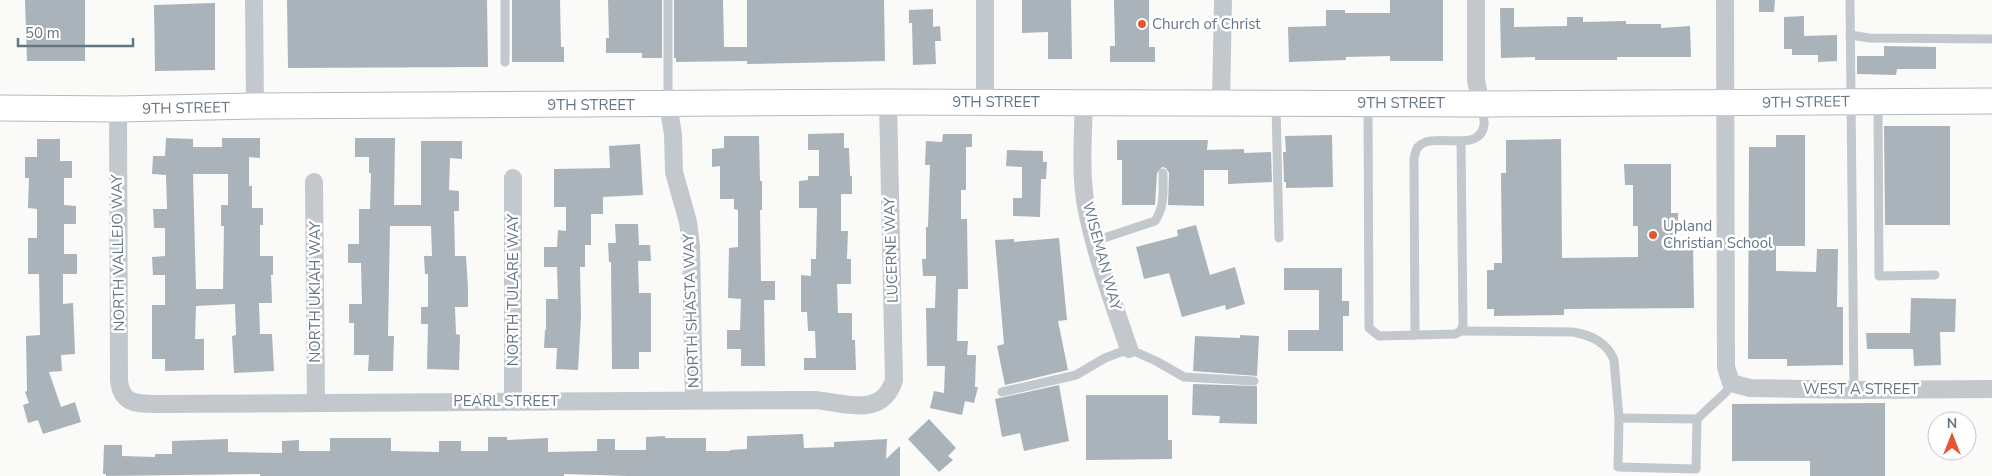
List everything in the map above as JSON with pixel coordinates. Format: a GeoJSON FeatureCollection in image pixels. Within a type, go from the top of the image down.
{"type":"FeatureCollection","features":[{"type":"Feature","properties":{"kind":"street"},"geometry":{"type":"LineString","coordinates":[[254,0],[255,106]]}},
{"type":"Feature","properties":{"kind":"street"},"geometry":{"type":"LineString","coordinates":[[985,0],[985,102]]}},
{"type":"Feature","properties":{"kind":"street"},"geometry":{"type":"LineString","coordinates":[[1221,102],[1223,0]]}},
{"type":"Feature","properties":{"kind":"street"},"geometry":{"type":"LineString","coordinates":[[1476,0],[1476,80],[1481,104]]}},
{"type":"Feature","properties":{"kind":"street"},"geometry":{"type":"LineString","coordinates":[[1725,0],[1726,367],[1731,383]]}},
{"type":"Feature","properties":{"kind":"street","name":"9TH STREET"},"geometry":{"type":"LineString","coordinates":[[0,108],[118,109],[255,106],[888,102],[1481,104],[1992,101]]}},
{"type":"Feature","properties":{"kind":"street","name":"LUCERNE WAY"},"geometry":{"type":"LineString","coordinates":[[886,396],[894,380],[888,102]]}},
{"type":"Feature","properties":{"kind":"street","name":"WISEMAN WAY"},"geometry":{"type":"LineString","coordinates":[[1084,102],[1083,143],[1086,204],[1095,241],[1129,349]]}},
{"type":"Feature","properties":{"kind":"street","name":"NORTH SHASTA WAY"},"geometry":{"type":"LineString","coordinates":[[668,104],[673,134],[674,172],[688,222],[691,246],[694,400]]}},
{"type":"Feature","properties":{"kind":"street","name":"NORTH VALLEJO WAY"},"geometry":{"type":"LineString","coordinates":[[118,109],[119,380],[124,396]]}},
{"type":"Feature","properties":{"kind":"street","name":"NORTH TULARE WAY"},"geometry":{"type":"LineString","coordinates":[[513,178],[513,401]]}},
{"type":"Feature","properties":{"kind":"street","name":"NORTH UKIAH WAY"},"geometry":{"type":"LineString","coordinates":[[314,182],[316,402]]}},
{"type":"Feature","properties":{"kind":"street","name":"WEST A STREET"},"geometry":{"type":"LineString","coordinates":[[1731,383],[1750,388],[1992,390]]}},
{"type":"Feature","properties":{"kind":"street","name":"PEARL STREET"},"geometry":{"type":"LineString","coordinates":[[124,396],[130,401],[144,404],[814,400],[864,406],[886,396]]}},
{"type":"Feature","properties":{"kind":"lane"},"geometry":{"type":"LineString","coordinates":[[505,0],[505,62]]}},
{"type":"Feature","properties":{"kind":"lane"},"geometry":{"type":"LineString","coordinates":[[668,0],[668,104]]}},
{"type":"Feature","properties":{"kind":"lane"},"geometry":{"type":"LineString","coordinates":[[1850,0],[1854,390]]}},
{"type":"Feature","properties":{"kind":"lane"},"geometry":{"type":"LineString","coordinates":[[1850,35],[1869,38],[1992,39]]}},
{"type":"Feature","properties":{"kind":"lane"},"geometry":{"type":"LineString","coordinates":[[1276,102],[1279,238]]}},
{"type":"Feature","properties":{"kind":"lane"},"geometry":{"type":"LineString","coordinates":[[1878,102],[1879,276],[1935,275]]}},
{"type":"Feature","properties":{"kind":"lane"},"geometry":{"type":"LineString","coordinates":[[1368,103],[1369,328],[1379,336],[1455,334],[1461,331],[1573,332],[1588,335],[1603,344],[1614,360],[1619,418],[1618,467],[1696,468],[1697,419]]}},
{"type":"Feature","properties":{"kind":"lane"},"geometry":{"type":"LineString","coordinates":[[1415,335],[1414,158],[1418,147],[1427,141],[1473,140],[1484,127],[1481,104]]}},
{"type":"Feature","properties":{"kind":"lane"},"geometry":{"type":"LineString","coordinates":[[1461,141],[1463,325],[1461,331]]}},
{"type":"Feature","properties":{"kind":"lane"},"geometry":{"type":"LineString","coordinates":[[1095,241],[1155,221],[1161,213],[1163,202],[1163,173]]}},
{"type":"Feature","properties":{"kind":"lane"},"geometry":{"type":"LineString","coordinates":[[1002,392],[1076,375],[1105,358],[1129,349],[1156,361],[1184,377],[1254,381]]}},
{"type":"Feature","properties":{"kind":"lane"},"geometry":{"type":"LineString","coordinates":[[1619,418],[1697,419],[1726,392],[1731,383]]}},
{"type":"Feature","properties":{"kind":"building"},"geometry":{"type":"Polygon","coordinates":[[[25,0],[85,0],[85,61],[27,61],[25,0]]]}},
{"type":"Feature","properties":{"kind":"building"},"geometry":{"type":"Polygon","coordinates":[[[287,0],[487,0],[488,67],[288,68],[287,0]]]}},
{"type":"Feature","properties":{"kind":"building"},"geometry":{"type":"Polygon","coordinates":[[[512,0],[560,0],[561,47],[564,47],[564,62],[512,62],[512,0]]]}},
{"type":"Feature","properties":{"kind":"building"},"geometry":{"type":"Polygon","coordinates":[[[608,0],[662,0],[662,58],[642,58],[642,53],[606,53],[606,38],[609,38],[608,0]]]}},
{"type":"Feature","properties":{"kind":"building"},"geometry":{"type":"Polygon","coordinates":[[[674,0],[723,0],[724,47],[747,47],[747,0],[884,0],[885,61],[747,64],[747,61],[676,62],[676,58],[674,58],[674,0]]]}},
{"type":"Feature","properties":{"kind":"building"},"geometry":{"type":"Polygon","coordinates":[[[1022,0],[1071,0],[1072,59],[1048,59],[1048,32],[1022,33],[1022,0]]]}},
{"type":"Feature","properties":{"kind":"building"},"geometry":{"type":"Polygon","coordinates":[[[1114,0],[1149,0],[1149,47],[1155,47],[1155,62],[1110,62],[1110,46],[1115,46],[1114,0]]]}},
{"type":"Feature","properties":{"kind":"building"},"geometry":{"type":"Polygon","coordinates":[[[1390,0],[1443,0],[1443,61],[1390,61],[1390,56],[1346,57],[1346,60],[1289,62],[1288,27],[1326,26],[1326,10],[1345,10],[1345,13],[1390,13],[1390,0]]]}},
{"type":"Feature","properties":{"kind":"building"},"geometry":{"type":"Polygon","coordinates":[[[1759,0],[1775,0],[1774,12],[1759,12],[1759,0]]]}},
{"type":"Feature","properties":{"kind":"building"},"geometry":{"type":"Polygon","coordinates":[[[215,3],[215,70],[155,71],[154,5],[215,3]]]}},
{"type":"Feature","properties":{"kind":"building"},"geometry":{"type":"Polygon","coordinates":[[[1500,8],[1514,8],[1514,27],[1567,26],[1567,17],[1583,17],[1583,22],[1626,21],[1626,24],[1661,24],[1661,28],[1690,26],[1691,57],[1617,57],[1617,60],[1535,60],[1535,57],[1501,58],[1500,8]]]}},
{"type":"Feature","properties":{"kind":"building"},"geometry":{"type":"Polygon","coordinates":[[[933,9],[933,27],[940,26],[941,41],[935,41],[936,64],[913,65],[912,23],[909,23],[909,10],[933,9]]]}},
{"type":"Feature","properties":{"kind":"building"},"geometry":{"type":"Polygon","coordinates":[[[1804,16],[1804,36],[1837,35],[1837,61],[1818,62],[1818,55],[1792,55],[1792,49],[1784,49],[1784,17],[1804,16]]]}},
{"type":"Feature","properties":{"kind":"building"},"geometry":{"type":"Polygon","coordinates":[[[1884,46],[1936,47],[1936,69],[1897,69],[1896,75],[1857,74],[1857,56],[1884,56],[1884,46]]]}},
{"type":"Feature","properties":{"kind":"building"},"geometry":{"type":"Polygon","coordinates":[[[1884,126],[1950,126],[1950,225],[1885,225],[1884,126]]]}},
{"type":"Feature","properties":{"kind":"building"},"geometry":{"type":"Polygon","coordinates":[[[844,133],[844,148],[849,148],[852,194],[841,194],[841,231],[848,231],[847,259],[851,259],[851,284],[837,284],[838,313],[852,313],[852,340],[855,340],[856,370],[804,370],[804,358],[816,358],[815,331],[808,331],[807,312],[801,312],[801,275],[811,276],[811,259],[816,259],[817,208],[799,208],[799,181],[808,180],[808,176],[819,176],[819,150],[808,150],[808,134],[844,133]]]}},
{"type":"Feature","properties":{"kind":"building"},"geometry":{"type":"Polygon","coordinates":[[[943,134],[972,134],[972,147],[966,147],[966,190],[961,190],[961,219],[967,219],[968,289],[958,289],[957,341],[968,341],[967,355],[976,355],[975,387],[978,387],[974,403],[965,401],[962,415],[930,408],[934,391],[944,393],[945,366],[927,366],[926,308],[935,308],[936,276],[923,276],[922,259],[926,259],[930,165],[925,165],[926,141],[942,142],[943,134]]]}},
{"type":"Feature","properties":{"kind":"building"},"geometry":{"type":"Polygon","coordinates":[[[1332,135],[1333,187],[1286,188],[1283,152],[1286,152],[1285,136],[1332,135]]]}},
{"type":"Feature","properties":{"kind":"building"},"geometry":{"type":"Polygon","coordinates":[[[1776,135],[1805,135],[1805,246],[1776,246],[1776,271],[1816,272],[1817,249],[1838,249],[1837,307],[1843,307],[1843,365],[1787,366],[1787,359],[1748,359],[1749,147],[1776,147],[1776,135]]]}},
{"type":"Feature","properties":{"kind":"building"},"geometry":{"type":"Polygon","coordinates":[[[724,136],[759,136],[760,181],[762,181],[762,210],[760,210],[761,281],[775,281],[775,300],[764,300],[765,366],[741,366],[741,349],[727,349],[727,330],[740,330],[741,299],[728,298],[729,248],[738,247],[738,210],[734,209],[734,199],[720,199],[720,166],[712,167],[712,149],[724,148],[724,136]]]}},
{"type":"Feature","properties":{"kind":"building"},"geometry":{"type":"Polygon","coordinates":[[[166,138],[193,139],[193,147],[222,147],[222,138],[260,138],[260,158],[249,157],[249,186],[252,186],[252,208],[263,208],[263,225],[260,225],[260,256],[273,256],[273,275],[271,275],[272,303],[259,303],[260,334],[272,334],[274,371],[234,373],[232,336],[236,335],[235,304],[196,306],[195,339],[204,339],[204,370],[165,371],[165,359],[152,359],[152,305],[165,305],[165,275],[153,275],[152,257],[165,256],[165,228],[154,228],[153,209],[167,209],[166,175],[152,174],[153,156],[165,156],[166,138]],[[193,174],[196,289],[223,289],[224,226],[221,226],[221,205],[228,205],[228,174],[193,174]]]}},
{"type":"Feature","properties":{"kind":"building"},"geometry":{"type":"Polygon","coordinates":[[[355,138],[395,138],[394,205],[421,205],[421,141],[462,141],[462,159],[450,158],[449,190],[459,191],[459,211],[454,211],[455,256],[466,256],[468,288],[468,307],[455,307],[456,334],[460,335],[459,370],[427,369],[428,324],[421,324],[421,307],[428,307],[428,274],[425,274],[424,256],[432,256],[431,226],[390,226],[388,336],[394,336],[393,371],[368,371],[369,355],[354,355],[354,323],[349,323],[349,304],[362,304],[361,263],[348,263],[348,244],[359,244],[359,209],[370,209],[371,173],[369,173],[369,157],[355,157],[355,138]]]}},
{"type":"Feature","properties":{"kind":"building"},"geometry":{"type":"Polygon","coordinates":[[[37,139],[60,139],[60,161],[72,161],[72,178],[64,178],[64,205],[76,206],[76,224],[64,224],[64,254],[77,254],[77,274],[63,274],[63,304],[73,303],[75,354],[61,355],[62,371],[49,372],[61,407],[75,402],[81,422],[43,434],[38,420],[28,423],[23,405],[29,403],[25,392],[27,391],[26,336],[40,335],[39,274],[28,274],[28,238],[37,238],[37,209],[28,208],[29,178],[25,178],[25,157],[37,157],[37,139]]]}},
{"type":"Feature","properties":{"kind":"building"},"geometry":{"type":"Polygon","coordinates":[[[1561,139],[1562,258],[1638,257],[1638,226],[1633,226],[1633,185],[1625,185],[1624,164],[1671,164],[1671,213],[1678,213],[1678,243],[1693,242],[1694,308],[1564,309],[1564,315],[1494,316],[1494,309],[1487,309],[1487,270],[1494,270],[1494,263],[1502,263],[1501,173],[1506,173],[1506,140],[1561,139]]]}},
{"type":"Feature","properties":{"kind":"building"},"geometry":{"type":"Polygon","coordinates":[[[1117,140],[1208,140],[1207,150],[1244,149],[1244,153],[1271,152],[1272,182],[1228,184],[1228,170],[1204,170],[1204,206],[1168,205],[1169,173],[1166,168],[1162,167],[1157,173],[1155,205],[1122,205],[1122,160],[1117,160],[1117,140]]]}},
{"type":"Feature","properties":{"kind":"building"},"geometry":{"type":"Polygon","coordinates":[[[640,144],[643,195],[603,197],[603,214],[591,214],[591,245],[585,245],[585,267],[580,267],[581,317],[578,370],[556,369],[557,348],[544,348],[546,299],[558,299],[557,267],[544,267],[544,247],[557,247],[558,230],[566,231],[566,207],[554,207],[554,169],[610,168],[609,146],[640,144]]]}},
{"type":"Feature","properties":{"kind":"building"},"geometry":{"type":"Polygon","coordinates":[[[1007,150],[1043,151],[1043,162],[1047,162],[1046,179],[1041,179],[1040,217],[1013,216],[1013,198],[1022,198],[1022,167],[1006,166],[1007,150]]]}},
{"type":"Feature","properties":{"kind":"building"},"geometry":{"type":"Polygon","coordinates":[[[615,224],[638,224],[639,245],[650,245],[651,261],[638,261],[639,293],[651,293],[651,352],[639,352],[639,369],[612,369],[611,262],[609,262],[608,243],[616,243],[615,224]]]}},
{"type":"Feature","properties":{"kind":"building"},"geometry":{"type":"Polygon","coordinates":[[[1196,225],[1210,275],[1235,267],[1245,304],[1226,310],[1225,305],[1182,317],[1169,273],[1144,279],[1136,247],[1178,236],[1177,230],[1196,225]]]}},
{"type":"Feature","properties":{"kind":"building"},"geometry":{"type":"Polygon","coordinates":[[[1059,238],[1067,320],[1058,321],[1068,370],[1005,385],[997,346],[1004,344],[995,240],[1014,239],[1014,242],[1059,238]]]}},
{"type":"Feature","properties":{"kind":"building"},"geometry":{"type":"Polygon","coordinates":[[[1284,268],[1342,268],[1342,301],[1349,301],[1349,316],[1343,316],[1343,351],[1288,351],[1288,330],[1319,330],[1319,290],[1284,290],[1284,268]]]}},
{"type":"Feature","properties":{"kind":"building"},"geometry":{"type":"Polygon","coordinates":[[[1911,298],[1956,299],[1955,332],[1940,332],[1941,365],[1914,366],[1913,349],[1867,349],[1866,333],[1910,333],[1911,298]]]}},
{"type":"Feature","properties":{"kind":"building"},"geometry":{"type":"Polygon","coordinates":[[[1240,335],[1259,336],[1257,376],[1193,371],[1195,336],[1240,338],[1240,335]]]}},
{"type":"Feature","properties":{"kind":"building"},"geometry":{"type":"Polygon","coordinates":[[[1193,384],[1257,386],[1257,424],[1219,423],[1220,416],[1192,415],[1193,384]]]}},
{"type":"Feature","properties":{"kind":"building"},"geometry":{"type":"Polygon","coordinates":[[[1059,385],[1069,441],[1024,451],[1020,433],[1002,437],[995,399],[1059,385]]]}},
{"type":"Feature","properties":{"kind":"building"},"geometry":{"type":"Polygon","coordinates":[[[1086,395],[1168,395],[1168,440],[1172,440],[1172,459],[1086,460],[1086,395]]]}},
{"type":"Feature","properties":{"kind":"building"},"geometry":{"type":"Polygon","coordinates":[[[1885,403],[1885,476],[1810,476],[1810,461],[1732,461],[1732,404],[1885,403]]]}},
{"type":"Feature","properties":{"kind":"building"},"geometry":{"type":"Polygon","coordinates":[[[929,419],[956,448],[948,456],[953,460],[939,472],[908,439],[929,419]]]}},
{"type":"Feature","properties":{"kind":"building"},"geometry":{"type":"Polygon","coordinates":[[[803,434],[804,448],[834,447],[834,442],[887,439],[886,459],[900,446],[900,476],[629,476],[564,474],[564,476],[260,476],[260,474],[106,476],[106,474],[103,474],[104,445],[122,445],[122,456],[155,457],[155,454],[172,454],[172,441],[228,439],[228,452],[282,453],[282,441],[299,440],[299,451],[330,451],[330,438],[391,438],[391,451],[439,452],[439,441],[461,441],[461,451],[488,451],[488,437],[507,437],[507,440],[548,438],[548,452],[597,451],[597,439],[615,439],[615,450],[646,450],[646,437],[665,436],[665,438],[706,438],[706,451],[730,451],[747,449],[747,436],[803,434]]]}},
{"type":"Feature","properties":{"kind":"place","name":"Church of Christ"},"geometry":{"type":"Point","coordinates":[1142,24]}},
{"type":"Feature","properties":{"kind":"place","name":"Upland Christian School"},"geometry":{"type":"Point","coordinates":[1653,235]}}]}
